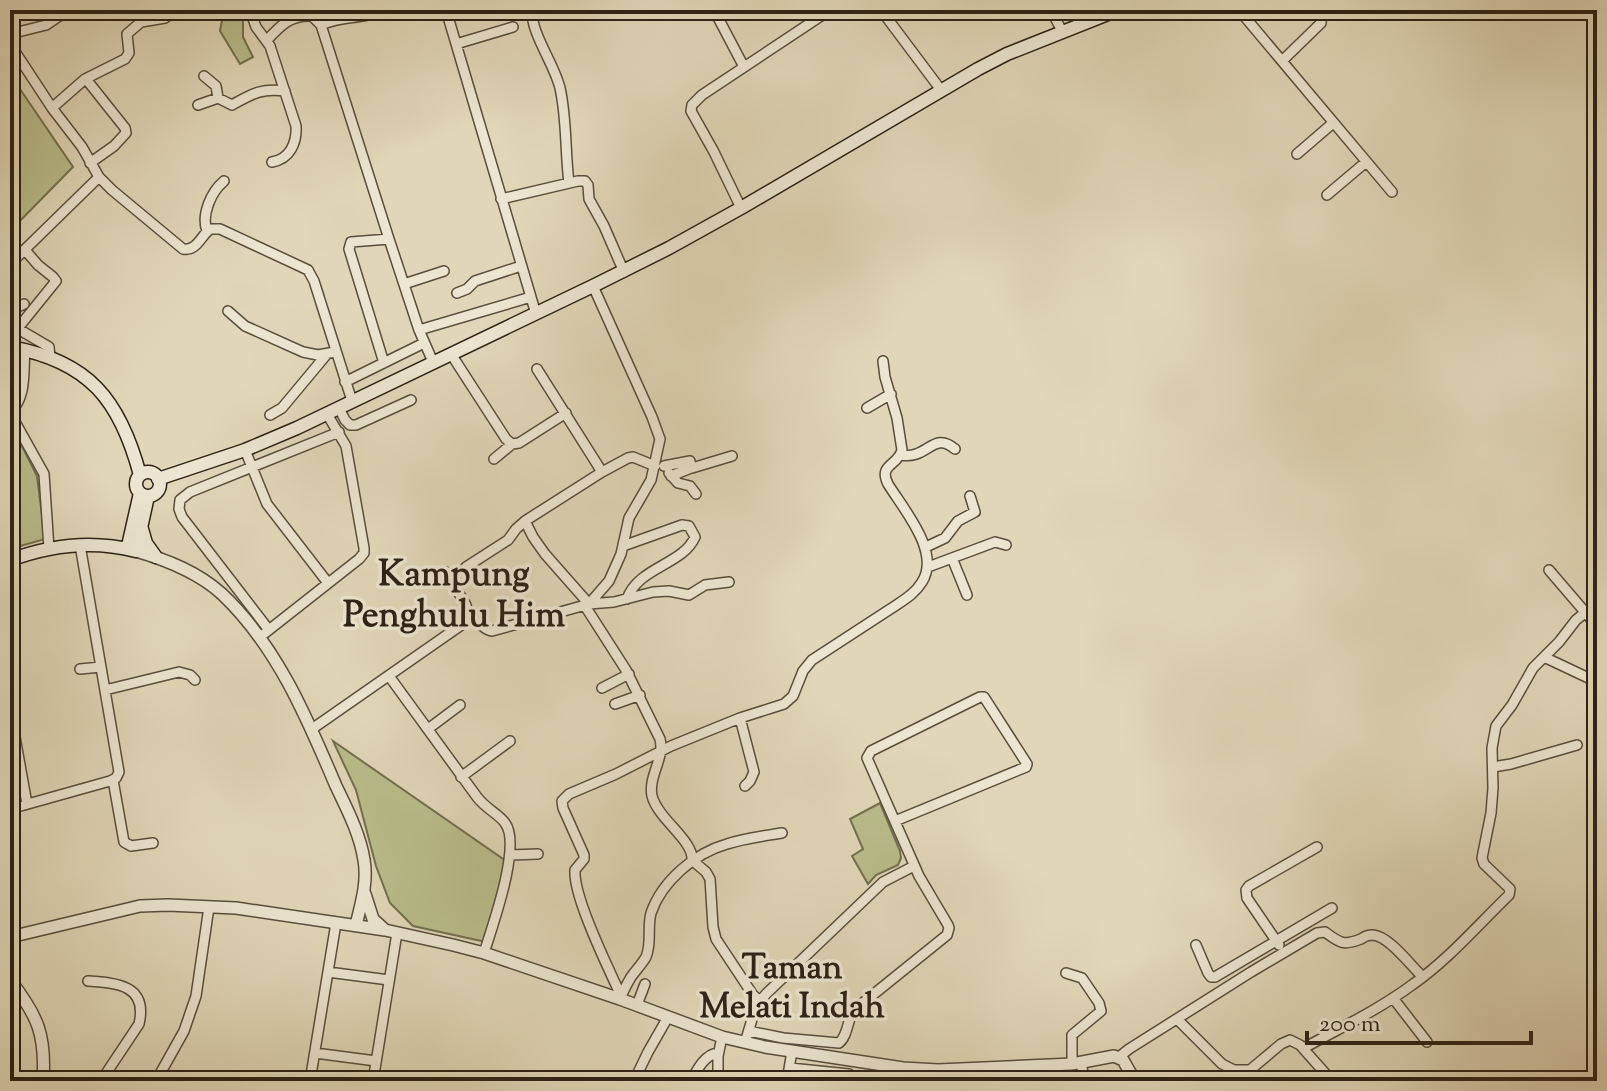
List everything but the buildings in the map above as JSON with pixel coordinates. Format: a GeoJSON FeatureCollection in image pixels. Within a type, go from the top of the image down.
{"type":"FeatureCollection","features":[{"type":"Feature","properties":{"kind":"main road"},"geometry":{"type":"LineString","coordinates":[[158,479],[245,450],[297,428],[624,272],[1007,54],[1102,13],[1118,10]]}},
{"type":"Feature","properties":{"kind":"main road"},"geometry":{"type":"LineString","coordinates":[[10,347],[50,357],[79,373],[108,399],[127,433],[140,475]]}},
{"type":"Feature","properties":{"kind":"main road"},"geometry":{"type":"LineString","coordinates":[[149,472],[158,479],[159,486],[157,490],[144,494],[136,485],[136,480],[149,472]]}},
{"type":"Feature","properties":{"kind":"main road"},"geometry":{"type":"LineString","coordinates":[[10,560],[49,549],[80,545],[95,544],[132,550],[144,494]]}},
{"type":"Feature","properties":{"kind":"main road"},"geometry":{"type":"LineString","coordinates":[[95,544],[137,524]]}},
{"type":"Feature","properties":{"kind":"main road"},"geometry":{"type":"LineString","coordinates":[[137,524],[156,557]]}},
{"type":"Feature","properties":{"kind":"street"},"geometry":{"type":"LineString","coordinates":[[10,34],[46,25],[57,14],[68,10]]}},
{"type":"Feature","properties":{"kind":"street"},"geometry":{"type":"LineString","coordinates":[[141,22],[142,10]]}},
{"type":"Feature","properties":{"kind":"street"},"geometry":{"type":"LineString","coordinates":[[52,108],[86,79],[125,59],[129,53],[127,34],[141,22],[165,18],[175,10]]}},
{"type":"Feature","properties":{"kind":"street"},"geometry":{"type":"LineString","coordinates":[[250,10],[256,27],[267,40],[296,126],[297,137],[291,150],[283,160],[272,162]]}},
{"type":"Feature","properties":{"kind":"street"},"geometry":{"type":"LineString","coordinates":[[321,25],[339,18],[369,16],[382,10]]}},
{"type":"Feature","properties":{"kind":"street"},"geometry":{"type":"LineString","coordinates":[[446,10],[536,314]]}},
{"type":"Feature","properties":{"kind":"street"},"geometry":{"type":"LineString","coordinates":[[532,10],[534,26],[560,86],[573,182]]}},
{"type":"Feature","properties":{"kind":"street"},"geometry":{"type":"LineString","coordinates":[[714,10],[744,67]]}},
{"type":"Feature","properties":{"kind":"street"},"geometry":{"type":"LineString","coordinates":[[881,10],[941,90]]}},
{"type":"Feature","properties":{"kind":"street"},"geometry":{"type":"LineString","coordinates":[[1051,10],[1062,31]]}},
{"type":"Feature","properties":{"kind":"street"},"geometry":{"type":"LineString","coordinates":[[1239,10],[1392,192]]}},
{"type":"Feature","properties":{"kind":"street"},"geometry":{"type":"LineString","coordinates":[[1282,61],[1321,23],[1321,10]]}},
{"type":"Feature","properties":{"kind":"street"},"geometry":{"type":"LineString","coordinates":[[741,208],[694,119],[692,105],[702,95],[826,11]]}},
{"type":"Feature","properties":{"kind":"street"},"geometry":{"type":"LineString","coordinates":[[267,40],[284,22],[295,17],[312,16],[321,25],[419,330],[433,362]]}},
{"type":"Feature","properties":{"kind":"street"},"geometry":{"type":"LineString","coordinates":[[456,44],[513,27]]}},
{"type":"Feature","properties":{"kind":"street"},"geometry":{"type":"LineString","coordinates":[[10,44],[82,147],[99,177],[183,249],[195,247],[207,231],[220,229],[308,270],[314,281],[331,353],[352,401]]}},
{"type":"Feature","properties":{"kind":"street"},"geometry":{"type":"LineString","coordinates":[[204,76],[216,86],[218,98]]}},
{"type":"Feature","properties":{"kind":"street"},"geometry":{"type":"LineString","coordinates":[[86,79],[126,133],[90,163]]}},
{"type":"Feature","properties":{"kind":"street"},"geometry":{"type":"LineString","coordinates":[[198,105],[218,98],[232,105],[264,90],[285,91]]}},
{"type":"Feature","properties":{"kind":"street"},"geometry":{"type":"LineString","coordinates":[[1297,154],[1333,123]]}},
{"type":"Feature","properties":{"kind":"street"},"geometry":{"type":"LineString","coordinates":[[1327,195],[1366,162]]}},
{"type":"Feature","properties":{"kind":"street"},"geometry":{"type":"LineString","coordinates":[[10,264],[99,177]]}},
{"type":"Feature","properties":{"kind":"street"},"geometry":{"type":"LineString","coordinates":[[207,231],[204,217],[215,190],[224,181]]}},
{"type":"Feature","properties":{"kind":"street"},"geometry":{"type":"LineString","coordinates":[[501,199],[585,181],[589,199],[624,272]]}},
{"type":"Feature","properties":{"kind":"street"},"geometry":{"type":"LineString","coordinates":[[384,363],[349,249],[351,242],[389,239]]}},
{"type":"Feature","properties":{"kind":"street"},"geometry":{"type":"LineString","coordinates":[[18,328],[56,281],[25,250]]}},
{"type":"Feature","properties":{"kind":"street"},"geometry":{"type":"LineString","coordinates":[[457,293],[475,281],[521,266]]}},
{"type":"Feature","properties":{"kind":"street"},"geometry":{"type":"LineString","coordinates":[[404,284],[444,271]]}},
{"type":"Feature","properties":{"kind":"street"},"geometry":{"type":"LineString","coordinates":[[587,605],[609,581],[623,546],[628,520],[659,463],[660,439],[593,286]]}},
{"type":"Feature","properties":{"kind":"street"},"geometry":{"type":"LineString","coordinates":[[419,330],[531,297]]}},
{"type":"Feature","properties":{"kind":"street"},"geometry":{"type":"LineString","coordinates":[[10,311],[24,304]]}},
{"type":"Feature","properties":{"kind":"street"},"geometry":{"type":"LineString","coordinates":[[228,311],[245,326],[303,352],[315,355],[331,353]]}},
{"type":"Feature","properties":{"kind":"street"},"geometry":{"type":"LineString","coordinates":[[10,319],[18,328],[49,347],[50,357]]}},
{"type":"Feature","properties":{"kind":"street"},"geometry":{"type":"LineString","coordinates":[[345,382],[424,343]]}},
{"type":"Feature","properties":{"kind":"street"},"geometry":{"type":"LineString","coordinates":[[25,350],[21,399],[10,413],[44,474],[49,549]]}},
{"type":"Feature","properties":{"kind":"street"},"geometry":{"type":"LineString","coordinates":[[270,415],[282,408],[331,353]]}},
{"type":"Feature","properties":{"kind":"street"},"geometry":{"type":"LineString","coordinates":[[451,354],[512,444]]}},
{"type":"Feature","properties":{"kind":"street"},"geometry":{"type":"LineString","coordinates":[[883,361],[897,418],[901,455]]}},
{"type":"Feature","properties":{"kind":"street"},"geometry":{"type":"LineString","coordinates":[[537,369],[602,472]]}},
{"type":"Feature","properties":{"kind":"street"},"geometry":{"type":"LineString","coordinates":[[867,408],[891,394]]}},
{"type":"Feature","properties":{"kind":"street"},"geometry":{"type":"LineString","coordinates":[[339,408],[350,425],[356,425],[411,400]]}},
{"type":"Feature","properties":{"kind":"street"},"geometry":{"type":"LineString","coordinates":[[494,459],[512,444],[519,443],[566,413]]}},
{"type":"Feature","properties":{"kind":"street"},"geometry":{"type":"LineString","coordinates":[[259,638],[362,556],[364,548],[346,446],[327,414]]}},
{"type":"Feature","properties":{"kind":"street"},"geometry":{"type":"LineString","coordinates":[[269,630],[182,517],[180,500],[183,495],[339,432]]}},
{"type":"Feature","properties":{"kind":"street"},"geometry":{"type":"LineString","coordinates":[[901,455],[911,457],[943,442],[955,449]]}},
{"type":"Feature","properties":{"kind":"street"},"geometry":{"type":"LineString","coordinates":[[245,450],[267,504],[328,583]]}},
{"type":"Feature","properties":{"kind":"street"},"geometry":{"type":"LineString","coordinates":[[620,997],[575,882],[575,870],[584,855],[562,801],[569,794],[661,750],[789,701],[803,671],[812,660],[909,596],[922,582],[928,567],[926,547],[885,478],[886,469],[901,455]]}},
{"type":"Feature","properties":{"kind":"street"},"geometry":{"type":"LineString","coordinates":[[671,476],[732,456]]}},
{"type":"Feature","properties":{"kind":"street"},"geometry":{"type":"LineString","coordinates":[[466,567],[508,540],[525,521],[628,458],[659,463],[689,461],[692,468]]}},
{"type":"Feature","properties":{"kind":"street"},"geometry":{"type":"LineString","coordinates":[[659,463],[678,483],[690,486],[696,494]]}},
{"type":"Feature","properties":{"kind":"street"},"geometry":{"type":"LineString","coordinates":[[926,547],[945,538],[958,521],[975,512],[970,496]]}},
{"type":"Feature","properties":{"kind":"street"},"geometry":{"type":"LineString","coordinates":[[525,521],[545,554],[587,605],[640,695],[660,739],[661,750],[651,792],[662,814],[692,849],[692,860]]}},
{"type":"Feature","properties":{"kind":"street"},"geometry":{"type":"LineString","coordinates":[[623,546],[682,525],[689,526],[695,537],[693,544],[682,553],[642,578],[627,599]]}},
{"type":"Feature","properties":{"kind":"street"},"geometry":{"type":"LineString","coordinates":[[928,567],[995,542],[1006,545]]}},
{"type":"Feature","properties":{"kind":"street"},"geometry":{"type":"LineString","coordinates":[[10,809],[113,780],[119,769],[80,545]]}},
{"type":"Feature","properties":{"kind":"street"},"geometry":{"type":"LineString","coordinates":[[132,550],[189,571],[221,593],[259,638],[285,676],[312,729],[358,836],[365,868],[364,890],[356,925]]}},
{"type":"Feature","properties":{"kind":"street"},"geometry":{"type":"LineString","coordinates":[[952,558],[967,595]]}},
{"type":"Feature","properties":{"kind":"street"},"geometry":{"type":"LineString","coordinates":[[1549,570],[1597,626]]}},
{"type":"Feature","properties":{"kind":"street"},"geometry":{"type":"LineString","coordinates":[[446,572],[466,605],[469,618]]}},
{"type":"Feature","properties":{"kind":"street"},"geometry":{"type":"LineString","coordinates":[[469,618],[492,631],[587,605],[658,591],[689,595],[705,585],[729,582]]}},
{"type":"Feature","properties":{"kind":"street"},"geometry":{"type":"LineString","coordinates":[[1304,1048],[1393,998],[1423,977],[1509,895],[1510,889],[1484,864],[1482,858],[1491,813],[1492,748],[1496,726],[1533,668],[1597,603]]}},
{"type":"Feature","properties":{"kind":"street"},"geometry":{"type":"LineString","coordinates":[[312,729],[462,626],[469,618]]}},
{"type":"Feature","properties":{"kind":"street"},"geometry":{"type":"LineString","coordinates":[[1544,657],[1597,682]]}},
{"type":"Feature","properties":{"kind":"street"},"geometry":{"type":"LineString","coordinates":[[80,669],[101,667]]}},
{"type":"Feature","properties":{"kind":"street"},"geometry":{"type":"LineString","coordinates":[[105,690],[179,672],[195,680]]}},
{"type":"Feature","properties":{"kind":"street"},"geometry":{"type":"LineString","coordinates":[[602,688],[629,674]]}},
{"type":"Feature","properties":{"kind":"street"},"geometry":{"type":"LineString","coordinates":[[389,676],[484,806],[506,823],[510,855],[484,953]]}},
{"type":"Feature","properties":{"kind":"street"},"geometry":{"type":"LineString","coordinates":[[615,704],[640,695]]}},
{"type":"Feature","properties":{"kind":"street"},"geometry":{"type":"LineString","coordinates":[[10,937],[129,908],[168,905],[236,908],[391,931],[484,953],[620,997],[722,1037],[783,1038],[835,1044],[844,1039],[854,1010],[945,938],[949,928],[914,866],[867,755],[984,697],[1027,764],[1026,767],[895,821]]}},
{"type":"Feature","properties":{"kind":"street"},"geometry":{"type":"LineString","coordinates":[[428,729],[460,705]]}},
{"type":"Feature","properties":{"kind":"street"},"geometry":{"type":"LineString","coordinates":[[10,712],[27,804]]}},
{"type":"Feature","properties":{"kind":"street"},"geometry":{"type":"LineString","coordinates":[[740,718],[754,772],[745,786]]}},
{"type":"Feature","properties":{"kind":"street"},"geometry":{"type":"LineString","coordinates":[[461,777],[510,741]]}},
{"type":"Feature","properties":{"kind":"street"},"geometry":{"type":"LineString","coordinates":[[1493,767],[1577,745]]}},
{"type":"Feature","properties":{"kind":"street"},"geometry":{"type":"LineString","coordinates":[[113,780],[124,842],[131,846],[153,843]]}},
{"type":"Feature","properties":{"kind":"street"},"geometry":{"type":"LineString","coordinates":[[620,997],[646,957],[649,924],[657,901],[692,860],[725,844],[782,833]]}},
{"type":"Feature","properties":{"kind":"street"},"geometry":{"type":"LineString","coordinates":[[1284,952],[1247,898],[1246,890],[1317,847]]}},
{"type":"Feature","properties":{"kind":"street"},"geometry":{"type":"LineString","coordinates":[[510,855],[538,854]]}},
{"type":"Feature","properties":{"kind":"street"},"geometry":{"type":"LineString","coordinates":[[692,860],[710,879],[716,939],[760,1001]]}},
{"type":"Feature","properties":{"kind":"street"},"geometry":{"type":"LineString","coordinates":[[747,1037],[760,1001],[883,882],[914,866]]}},
{"type":"Feature","properties":{"kind":"street"},"geometry":{"type":"LineString","coordinates":[[364,890],[373,919],[391,931]]}},
{"type":"Feature","properties":{"kind":"street"},"geometry":{"type":"LineString","coordinates":[[156,1081],[184,1031],[196,996],[209,907]]}},
{"type":"Feature","properties":{"kind":"street"},"geometry":{"type":"LineString","coordinates":[[1196,945],[1211,977],[1215,977],[1332,908]]}},
{"type":"Feature","properties":{"kind":"street"},"geometry":{"type":"LineString","coordinates":[[310,1081],[336,923]]}},
{"type":"Feature","properties":{"kind":"street"},"geometry":{"type":"LineString","coordinates":[[373,1081],[389,980],[391,931]]}},
{"type":"Feature","properties":{"kind":"street"},"geometry":{"type":"LineString","coordinates":[[747,1037],[792,1051],[919,1069],[1077,1063],[1119,1057],[1317,933],[1325,932],[1347,944],[1370,934],[1379,937],[1423,977]]}},
{"type":"Feature","properties":{"kind":"street"},"geometry":{"type":"LineString","coordinates":[[1243,960],[1251,972]]}},
{"type":"Feature","properties":{"kind":"street"},"geometry":{"type":"LineString","coordinates":[[1228,969],[1236,981]]}},
{"type":"Feature","properties":{"kind":"street"},"geometry":{"type":"LineString","coordinates":[[328,972],[389,980]]}},
{"type":"Feature","properties":{"kind":"street"},"geometry":{"type":"LineString","coordinates":[[1066,973],[1082,978],[1101,1011],[1072,1035],[1077,1063],[1083,1073],[1081,1081]]}},
{"type":"Feature","properties":{"kind":"street"},"geometry":{"type":"LineString","coordinates":[[10,980],[28,1004],[39,1026],[44,1051],[43,1081]]}},
{"type":"Feature","properties":{"kind":"street"},"geometry":{"type":"LineString","coordinates":[[88,981],[120,984],[140,1002],[139,1024],[101,1081]]}},
{"type":"Feature","properties":{"kind":"street"},"geometry":{"type":"LineString","coordinates":[[637,1005],[645,984]]}},
{"type":"Feature","properties":{"kind":"street"},"geometry":{"type":"LineString","coordinates":[[1393,998],[1427,1042]]}},
{"type":"Feature","properties":{"kind":"street"},"geometry":{"type":"LineString","coordinates":[[634,1081],[668,1017]]}},
{"type":"Feature","properties":{"kind":"street"},"geometry":{"type":"LineString","coordinates":[[1177,1019],[1222,1064],[1234,1070],[1254,1068],[1281,1044],[1296,1042],[1332,1081]]}},
{"type":"Feature","properties":{"kind":"street"},"geometry":{"type":"LineString","coordinates":[[718,1081],[718,1053],[722,1037]]}},
{"type":"Feature","properties":{"kind":"street"},"geometry":{"type":"LineString","coordinates":[[787,1081],[792,1051]]}},
{"type":"Feature","properties":{"kind":"street"},"geometry":{"type":"LineString","coordinates":[[315,1053],[376,1061]]}},
{"type":"Feature","properties":{"kind":"street"},"geometry":{"type":"LineString","coordinates":[[691,1081],[706,1058],[718,1053]]}},
{"type":"Feature","properties":{"kind":"street"},"geometry":{"type":"LineString","coordinates":[[1119,1057],[1135,1081]]}},
{"type":"Feature","properties":{"kind":"street"},"geometry":{"type":"LineString","coordinates":[[790,1068],[849,1074],[855,1081]]}},
{"type":"Feature","properties":{"kind":"green space"},"geometry":{"type":"Polygon","coordinates":[[[224,10],[243,10],[243,37],[253,57],[240,64],[220,31],[224,10]]]}},
{"type":"Feature","properties":{"kind":"green space"},"geometry":{"type":"Polygon","coordinates":[[[20,89],[73,167],[10,231],[10,99],[20,89]]]}},
{"type":"Feature","properties":{"kind":"green space"},"geometry":{"type":"Polygon","coordinates":[[[10,431],[17,436],[37,476],[45,539],[10,549],[10,431]]]}},
{"type":"Feature","properties":{"kind":"green space"},"geometry":{"type":"Polygon","coordinates":[[[333,741],[506,861],[486,942],[413,926],[390,903],[376,866],[356,790],[333,741]]]}},
{"type":"Feature","properties":{"kind":"green space"},"geometry":{"type":"Polygon","coordinates":[[[880,803],[901,858],[898,865],[876,875],[868,884],[852,856],[863,849],[850,819],[880,803]]]}},
{"type":"Feature","properties":{"kind":"district","name":"Kampung Penghulu Him"},"geometry":{"type":"Point","coordinates":[454,596]}},
{"type":"Feature","properties":{"kind":"district","name":"Taman Melati Indah"},"geometry":{"type":"Point","coordinates":[792,988]}}]}
